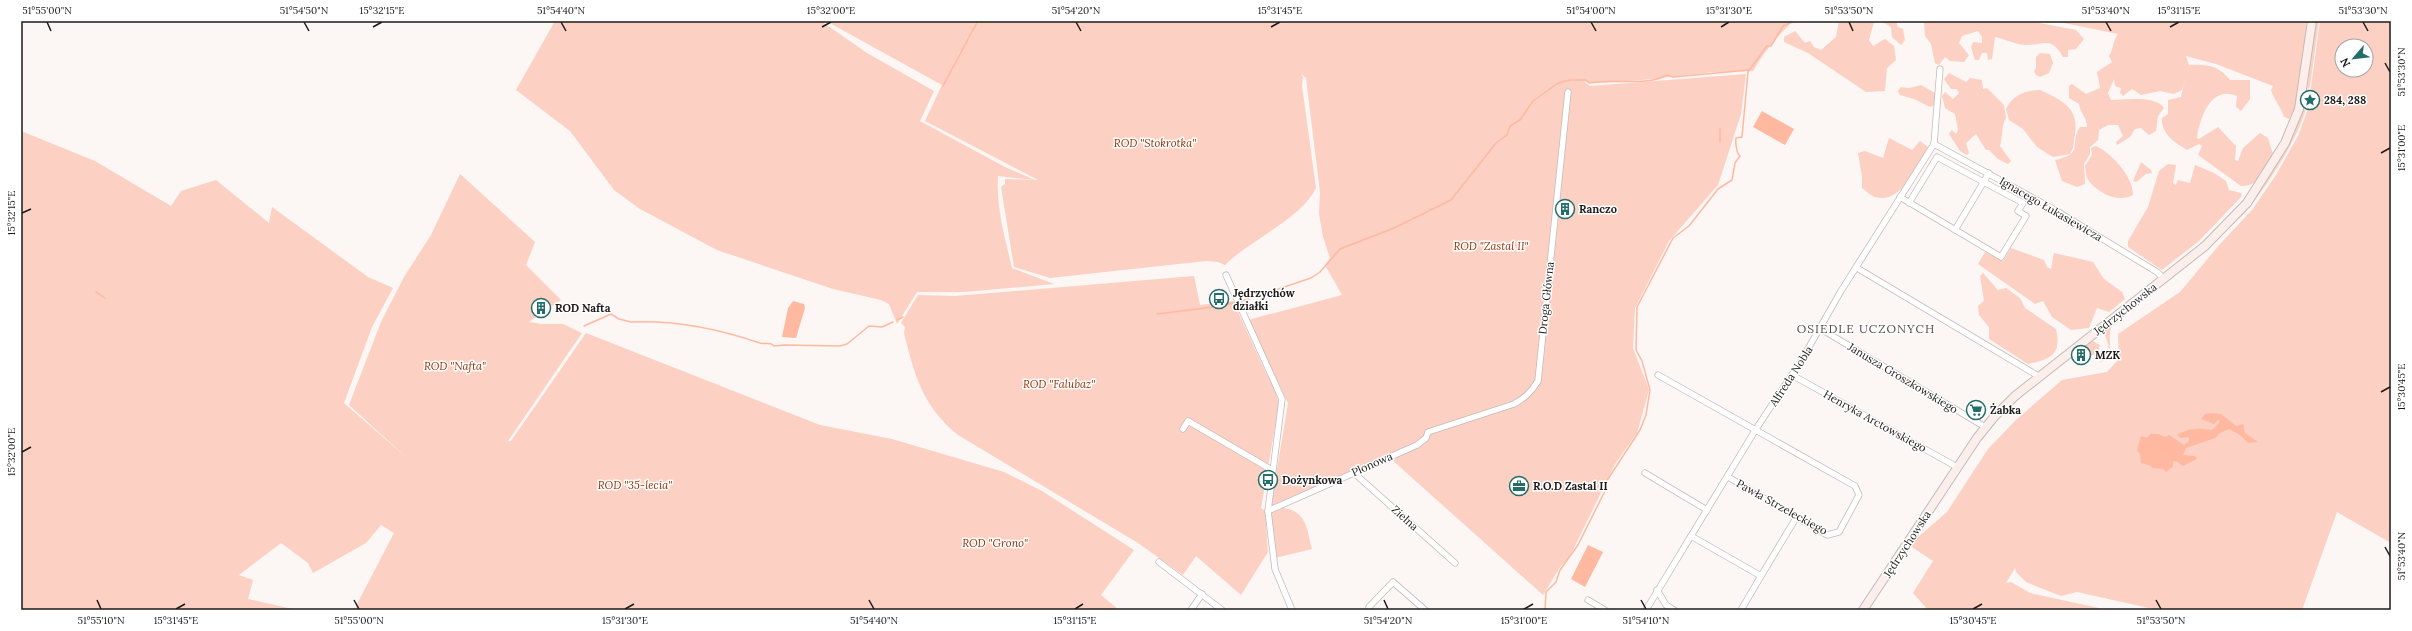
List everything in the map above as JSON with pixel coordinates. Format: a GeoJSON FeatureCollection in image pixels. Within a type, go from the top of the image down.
{"type":"FeatureCollection","features":[{"type":"Feature","properties":{"kind":"main road","name":"Jędrzychowska"},"geometry":{"type":"LineString","coordinates":[[1863,610],[1985,427],[2006,404],[2216,236],[2252,197],[2285,143],[2303,96],[2312,21]]}},
{"type":"Feature","properties":{"kind":"street","name":"Alfreda Nobla"},"geometry":{"type":"LineString","coordinates":[[1646,610],[1756,429],[1821,329],[1934,144],[1940,69]]}},
{"type":"Feature","properties":{"kind":"street","name":"Droga Główna"},"geometry":{"type":"LineString","coordinates":[[1428,432],[1514,404],[1525,398],[1538,382],[1568,92]]}},
{"type":"Feature","properties":{"kind":"street","name":"Ignacego Łukasiewicza"},"geometry":{"type":"LineString","coordinates":[[1934,144],[1989,173],[2075,222],[2157,272],[2164,279]]}},
{"type":"Feature","properties":{"kind":"street"},"geometry":{"type":"LineString","coordinates":[[1900,198],[2001,257],[2026,216],[2018,211],[2023,203],[1937,157],[1909,203]]}},
{"type":"Feature","properties":{"kind":"street"},"geometry":{"type":"LineString","coordinates":[[1955,230],[1989,173]]}},
{"type":"Feature","properties":{"kind":"street"},"geometry":{"type":"LineString","coordinates":[[1857,268],[2040,376]]}},
{"type":"Feature","properties":{"kind":"street"},"geometry":{"type":"LineString","coordinates":[[1226,275],[1282,399],[1268,511],[1275,569],[1292,610]]}},
{"type":"Feature","properties":{"kind":"street","name":"Janusza Groszkowskiego"},"geometry":{"type":"LineString","coordinates":[[1821,329],[1985,427]]}},
{"type":"Feature","properties":{"kind":"street"},"geometry":{"type":"LineString","coordinates":[[1658,375],[1756,429]]}},
{"type":"Feature","properties":{"kind":"street","name":"Henryka Arctowskiego"},"geometry":{"type":"LineString","coordinates":[[1792,375],[1958,467]]}},
{"type":"Feature","properties":{"kind":"street"},"geometry":{"type":"LineString","coordinates":[[1976,421],[1980,414]]}},
{"type":"Feature","properties":{"kind":"street"},"geometry":{"type":"LineString","coordinates":[[1183,429],[1188,421],[1272,470]]}},
{"type":"Feature","properties":{"kind":"street","name":"Pawła Strzeleckiego"},"geometry":{"type":"LineString","coordinates":[[1728,477],[1827,535],[1839,532],[1859,495],[1855,486],[1756,429]]}},
{"type":"Feature","properties":{"kind":"street","name":"Plonowa"},"geometry":{"type":"LineString","coordinates":[[1268,511],[1417,445],[1426,438],[1428,432]]}},
{"type":"Feature","properties":{"kind":"street"},"geometry":{"type":"LineString","coordinates":[[1645,472],[1707,510]]}},
{"type":"Feature","properties":{"kind":"street","name":"Zielna"},"geometry":{"type":"LineString","coordinates":[[1354,473],[1455,563]]}},
{"type":"Feature","properties":{"kind":"street"},"geometry":{"type":"LineString","coordinates":[[1741,610],[1796,518]]}},
{"type":"Feature","properties":{"kind":"street"},"geometry":{"type":"LineString","coordinates":[[1691,536],[1761,576]]}},
{"type":"Feature","properties":{"kind":"street"},"geometry":{"type":"LineString","coordinates":[[1159,562],[1222,610]]}},
{"type":"Feature","properties":{"kind":"street"},"geometry":{"type":"LineString","coordinates":[[1368,609],[1393,582],[1425,610]]}},
{"type":"Feature","properties":{"kind":"street"},"geometry":{"type":"LineString","coordinates":[[1657,590],[1666,605],[1674,610]]}},
{"type":"Feature","properties":{"kind":"street"},"geometry":{"type":"LineString","coordinates":[[1191,610],[1202,594]]}},
{"type":"Feature","properties":{"kind":"street"},"geometry":{"type":"LineString","coordinates":[[1368,609],[1370,596]]}},
{"type":"Feature","properties":{"kind":"street"},"geometry":{"type":"LineString","coordinates":[[1588,600],[1605,610]]}},
{"type":"Feature","properties":{"kind":"green space"},"geometry":{"type":"Polygon","coordinates":[[[555,21],[821,21],[867,53],[934,91],[920,121],[1005,167],[1035,180],[998,176],[998,200],[1002,223],[1012,268],[1054,284],[964,292],[917,292],[897,324],[889,304],[881,300],[833,289],[717,250],[640,209],[614,190],[570,131],[516,90],[555,21]]]}},
{"type":"Feature","properties":{"kind":"green space"},"geometry":{"type":"Polygon","coordinates":[[[826,21],[1793,21],[1771,45],[1753,71],[1714,72],[1642,80],[1590,83],[1583,81],[1590,86],[1746,74],[1741,114],[1718,185],[1669,241],[1635,308],[1633,348],[1649,390],[1637,433],[1615,464],[1569,558],[1560,567],[1543,595],[1391,459],[1359,468],[1271,506],[1288,403],[1248,320],[1342,295],[1325,265],[1330,258],[1323,237],[1319,214],[1320,192],[1306,78],[1301,74],[1303,77],[1302,86],[1316,188],[1309,199],[1288,219],[1225,265],[1218,262],[1206,261],[1050,278],[1014,267],[1001,187],[1005,184],[1005,179],[1038,180],[925,121],[942,85],[826,21]]]}},
{"type":"Feature","properties":{"kind":"green space"},"geometry":{"type":"Polygon","coordinates":[[[1839,21],[1878,21],[1874,22],[1869,40],[1873,46],[1885,39],[1894,46],[1896,60],[1887,68],[1885,91],[1866,92],[1808,53],[1784,42],[1784,37],[1795,31],[1805,43],[1810,41],[1814,47],[1821,50],[1836,37],[1839,21]]]}},
{"type":"Feature","properties":{"kind":"green space"},"geometry":{"type":"Polygon","coordinates":[[[1881,21],[1896,21],[1898,27],[1903,29],[1905,40],[1901,45],[1892,37],[1891,27],[1881,21]]]}},
{"type":"Feature","properties":{"kind":"green space"},"geometry":{"type":"Polygon","coordinates":[[[1924,21],[2029,21],[2076,30],[2084,39],[2076,49],[2068,50],[2068,57],[2063,57],[2059,50],[2051,44],[2043,43],[2022,45],[1995,37],[1992,59],[1988,60],[1987,53],[1982,53],[1979,60],[1975,60],[1971,47],[1973,42],[1982,43],[1982,37],[1978,31],[1962,36],[1959,43],[1969,55],[1964,62],[1950,61],[1945,57],[1939,65],[1935,63],[1931,44],[1925,36],[1924,21]]]}},
{"type":"Feature","properties":{"kind":"green space"},"geometry":{"type":"Polygon","coordinates":[[[2054,21],[2307,21],[2297,105],[2289,119],[2284,117],[2274,97],[2271,90],[2273,86],[2216,64],[2186,56],[2189,65],[2212,66],[2221,71],[2230,80],[2250,80],[2250,99],[2241,111],[2236,107],[2237,96],[2228,94],[2220,95],[2208,105],[2201,121],[2197,138],[2199,139],[2218,127],[2236,146],[2235,160],[2238,161],[2243,148],[2260,133],[2268,138],[2273,154],[2261,176],[2253,183],[2241,186],[2198,155],[2202,146],[2199,144],[2187,150],[2166,133],[2162,124],[2162,118],[2168,114],[2168,100],[2181,97],[2185,79],[2182,90],[2174,94],[2160,91],[2141,95],[2132,89],[2123,96],[2120,93],[2121,88],[2115,86],[2114,79],[2108,93],[2111,100],[2140,99],[2154,101],[2164,108],[2158,116],[2156,131],[2149,135],[2141,128],[2135,129],[2130,137],[2117,145],[2116,142],[2123,136],[2118,125],[2108,125],[2099,130],[2098,140],[2090,147],[2090,154],[2084,164],[2085,184],[2077,187],[2062,181],[2055,160],[2070,154],[2073,151],[2075,148],[2075,139],[2080,127],[2087,127],[2086,120],[2079,104],[2069,98],[2069,86],[2072,84],[2086,94],[2100,88],[2097,72],[2112,62],[2109,56],[2118,34],[2054,21]]]}},
{"type":"Feature","properties":{"kind":"green space"},"geometry":{"type":"Polygon","coordinates":[[[2314,21],[2319,21],[2310,86],[2307,94],[2314,21]]]}},
{"type":"Feature","properties":{"kind":"green space"},"geometry":{"type":"Polygon","coordinates":[[[2320,21],[2391,21],[2391,543],[2337,512],[2302,610],[2158,610],[2077,592],[2061,596],[2026,582],[2016,572],[2015,568],[2006,583],[2011,582],[2030,593],[2108,610],[1928,610],[1913,593],[1933,561],[1909,545],[1947,512],[1988,449],[2016,420],[2062,380],[2107,372],[2119,359],[2118,334],[2180,292],[2221,243],[2252,210],[2276,175],[2298,136],[2308,109],[2320,21]]]}},
{"type":"Feature","properties":{"kind":"green space"},"geometry":{"type":"Polygon","coordinates":[[[2040,53],[2050,54],[2053,63],[2049,73],[2040,77],[2036,75],[2034,71],[2036,68],[2036,57],[2040,53]]]}},
{"type":"Feature","properties":{"kind":"green space"},"geometry":{"type":"Polygon","coordinates":[[[1949,73],[1966,82],[1970,78],[1982,80],[1983,89],[1987,88],[2004,105],[2006,118],[2003,124],[2000,146],[2011,161],[2008,164],[1998,159],[1989,150],[1986,150],[1976,134],[1966,143],[1969,153],[1967,155],[1960,151],[1949,134],[1952,130],[1956,134],[1958,130],[1955,114],[1945,108],[1942,96],[1945,92],[1953,99],[1959,93],[1957,89],[1951,89],[1944,79],[1949,73]]]}},
{"type":"Feature","properties":{"kind":"green space"},"geometry":{"type":"Polygon","coordinates":[[[1921,85],[1935,93],[1935,105],[1930,107],[1914,99],[1900,95],[1898,91],[1901,87],[1909,88],[1921,85]]]}},
{"type":"Feature","properties":{"kind":"green space"},"geometry":{"type":"Polygon","coordinates":[[[2040,90],[2061,101],[2067,106],[2074,117],[2076,125],[2072,151],[2070,154],[2053,157],[2037,147],[2023,129],[2009,120],[2006,109],[2012,100],[2029,91],[2040,90]]]}},
{"type":"Feature","properties":{"kind":"green space"},"geometry":{"type":"Polygon","coordinates":[[[2307,99],[2300,126],[2292,143],[2259,194],[2240,218],[2307,99]]]}},
{"type":"Feature","properties":{"kind":"green space"},"geometry":{"type":"Polygon","coordinates":[[[21,131],[95,161],[171,206],[181,191],[216,180],[269,223],[272,207],[368,277],[393,288],[372,327],[344,403],[407,458],[349,405],[381,322],[404,277],[431,235],[460,174],[535,242],[526,265],[561,300],[529,322],[541,324],[563,324],[582,333],[508,441],[511,441],[586,333],[820,425],[892,439],[1004,472],[1042,491],[1134,550],[1101,595],[1119,610],[356,610],[356,606],[394,533],[381,525],[366,543],[313,573],[308,563],[281,543],[239,575],[253,580],[248,599],[297,610],[21,610],[21,131]]]}},
{"type":"Feature","properties":{"kind":"green space"},"geometry":{"type":"Polygon","coordinates":[[[1889,138],[1912,150],[1920,141],[1928,147],[1914,173],[1901,189],[1893,195],[1885,198],[1875,197],[1870,195],[1862,188],[1862,177],[1858,153],[1865,151],[1883,158],[1889,138]]]}},
{"type":"Feature","properties":{"kind":"green space"},"geometry":{"type":"Polygon","coordinates":[[[2096,146],[2109,154],[2126,173],[2133,195],[2122,198],[2110,196],[2098,190],[2088,180],[2085,166],[2092,155],[2091,148],[2096,146]]]}},
{"type":"Feature","properties":{"kind":"green space"},"geometry":{"type":"Polygon","coordinates":[[[2141,162],[2151,170],[2152,173],[2146,174],[2136,182],[2133,181],[2141,162]]]}},
{"type":"Feature","properties":{"kind":"green space"},"geometry":{"type":"Polygon","coordinates":[[[2168,164],[2176,165],[2173,183],[2176,185],[2178,180],[2190,183],[2195,165],[2214,173],[2226,181],[2229,190],[2241,193],[2242,196],[2199,241],[2162,270],[2128,247],[2128,241],[2148,207],[2159,171],[2168,164]]]}},
{"type":"Feature","properties":{"kind":"green space"},"geometry":{"type":"Polygon","coordinates":[[[2011,248],[2044,260],[2047,267],[2051,269],[2054,253],[2093,262],[2104,279],[2122,292],[2125,299],[2109,312],[2097,308],[2089,328],[2071,330],[2052,317],[2043,301],[2035,304],[1978,264],[1985,252],[2003,261],[2011,248]]]}},
{"type":"Feature","properties":{"kind":"green space"},"geometry":{"type":"Polygon","coordinates":[[[1983,273],[1998,290],[2006,288],[2020,298],[2025,308],[2056,329],[2056,350],[2048,358],[2028,364],[1989,339],[1989,327],[1979,315],[1978,306],[1984,301],[1980,276],[1983,273]]]}},
{"type":"Feature","properties":{"kind":"green space","name":"ROD \"Falubaz\""},"geometry":{"type":"Polygon","coordinates":[[[1194,276],[1200,305],[1233,301],[1266,373],[1275,388],[1279,404],[1261,508],[1265,511],[1268,552],[1241,595],[1196,556],[1183,575],[1138,543],[958,435],[936,413],[928,401],[916,376],[904,333],[905,327],[901,323],[918,295],[955,296],[1194,276]]]}},
{"type":"Feature","properties":{"kind":"green space"},"geometry":{"type":"Polygon","coordinates":[[[2158,286],[2159,288],[2112,326],[2110,331],[2110,352],[2105,360],[2099,363],[2109,353],[2105,329],[2158,286]]]}},
{"type":"Feature","properties":{"kind":"green space"},"geometry":{"type":"Polygon","coordinates":[[[2091,340],[2100,345],[2097,354],[2087,356],[2086,352],[2077,354],[2077,358],[2073,358],[2072,355],[2091,340]]]}},
{"type":"Feature","properties":{"kind":"green space"},"geometry":{"type":"Polygon","coordinates":[[[1283,508],[1297,513],[1305,522],[1312,549],[1275,558],[1271,514],[1283,508]]]}},
{"type":"Feature","properties":{"kind":"shaded area"},"geometry":{"type":"Polygon","coordinates":[[[1762,111],[1794,129],[1785,145],[1753,127],[1762,111]]]}},
{"type":"Feature","properties":{"kind":"shaded area"},"geometry":{"type":"Polygon","coordinates":[[[793,301],[804,304],[805,308],[796,338],[782,337],[788,308],[793,301]]]}},
{"type":"Feature","properties":{"kind":"shaded area"},"geometry":{"type":"Polygon","coordinates":[[[2205,414],[2221,414],[2236,426],[2243,424],[2245,433],[2258,442],[2248,443],[2240,435],[2229,429],[2220,433],[2215,438],[2186,448],[2183,455],[2195,456],[2197,459],[2183,466],[2176,461],[2173,462],[2173,466],[2166,472],[2163,469],[2152,468],[2151,466],[2141,463],[2140,454],[2137,450],[2141,436],[2147,438],[2150,434],[2158,434],[2165,437],[2169,435],[2184,445],[2189,441],[2189,437],[2181,438],[2177,435],[2194,429],[2212,430],[2219,423],[2219,419],[2214,424],[2201,419],[2205,414]]]}},
{"type":"Feature","properties":{"kind":"shaded area"},"geometry":{"type":"Polygon","coordinates":[[[1588,545],[1603,552],[1585,587],[1571,579],[1588,545]]]}},
{"type":"Feature","properties":{"kind":"waterway"},"geometry":{"type":"LineString","coordinates":[[969,37],[978,21]]}},
{"type":"Feature","properties":{"kind":"waterway"},"geometry":{"type":"LineString","coordinates":[[1545,610],[1546,592],[1556,582],[1560,570],[1578,545],[1604,493],[1606,482],[1640,430],[1646,415],[1650,390],[1642,361],[1636,350],[1637,307],[1673,238],[1689,226],[1718,189],[1732,180],[1735,163],[1740,156],[1737,151],[1736,138],[1742,137],[1748,72],[1767,46],[1771,46],[1783,26],[1794,21]]}},
{"type":"Feature","properties":{"kind":"waterway"},"geometry":{"type":"LineString","coordinates":[[954,66],[968,39]]}},
{"type":"Feature","properties":{"kind":"waterway"},"geometry":{"type":"LineString","coordinates":[[943,86],[953,67]]}},
{"type":"Feature","properties":{"kind":"waterway"},"geometry":{"type":"LineString","coordinates":[[1571,80],[1586,80],[1589,83],[1609,81],[1649,81],[1667,75],[1673,77],[1749,70]]}},
{"type":"Feature","properties":{"kind":"waterway"},"geometry":{"type":"LineString","coordinates":[[1242,301],[1311,278],[1320,272],[1340,249],[1394,228],[1451,200],[1496,143],[1507,135],[1510,126],[1520,120],[1533,101],[1558,83],[1570,80]]}},
{"type":"Feature","properties":{"kind":"waterway"},"geometry":{"type":"LineString","coordinates":[[1720,129],[1720,142]]}},
{"type":"Feature","properties":{"kind":"waterway"},"geometry":{"type":"LineString","coordinates":[[96,292],[105,298]]}},
{"type":"Feature","properties":{"kind":"waterway"},"geometry":{"type":"LineString","coordinates":[[1157,314],[1235,303]]}},
{"type":"Feature","properties":{"kind":"waterway"},"geometry":{"type":"LineString","coordinates":[[584,326],[611,314],[619,319],[631,322],[682,324],[714,330],[774,346],[840,346],[847,344],[869,326],[882,327],[893,322]]}},
{"type":"Feature","properties":{"kind":"waterway"},"geometry":{"type":"LineString","coordinates":[[897,320],[903,317]]}},
{"type":"Feature","properties":{"kind":"place","name":"284, 288"},"geometry":{"type":"Point","coordinates":[2310,100]}},
{"type":"Feature","properties":{"kind":"place","name":"Ranczo"},"geometry":{"type":"Point","coordinates":[1565,209]}},
{"type":"Feature","properties":{"kind":"place","name":"Jędrzychów działki"},"geometry":{"type":"Point","coordinates":[1219,299]}},
{"type":"Feature","properties":{"kind":"place","name":"ROD Nafta"},"geometry":{"type":"Point","coordinates":[541,308]}},
{"type":"Feature","properties":{"kind":"place","name":"MZK"},"geometry":{"type":"Point","coordinates":[2081,355]}},
{"type":"Feature","properties":{"kind":"place","name":"Żabka"},"geometry":{"type":"Point","coordinates":[1976,410]}},
{"type":"Feature","properties":{"kind":"place","name":"Dożynkowa"},"geometry":{"type":"Point","coordinates":[1268,480]}},
{"type":"Feature","properties":{"kind":"place","name":"R.O.D Zastal II"},"geometry":{"type":"Point","coordinates":[1519,486]}},
{"type":"Feature","properties":{"kind":"district","name":"OSIEDLE UCZONYCH"},"geometry":{"type":"Point","coordinates":[1866,329]}},
{"type":"Feature","properties":{"kind":"park label","name":"ROD \"Stokrotka\""},"geometry":{"type":"Point","coordinates":[1155,143]}},
{"type":"Feature","properties":{"kind":"park label","name":"ROD \"Zastal II\""},"geometry":{"type":"Point","coordinates":[1491,246]}},
{"type":"Feature","properties":{"kind":"park label","name":"ROD \"Nafta\""},"geometry":{"type":"Point","coordinates":[455,366]}},
{"type":"Feature","properties":{"kind":"park label","name":"ROD \"35-lecia\""},"geometry":{"type":"Point","coordinates":[635,485]}},
{"type":"Feature","properties":{"kind":"park label","name":"ROD \"Grono\""},"geometry":{"type":"Point","coordinates":[995,543]}}]}
